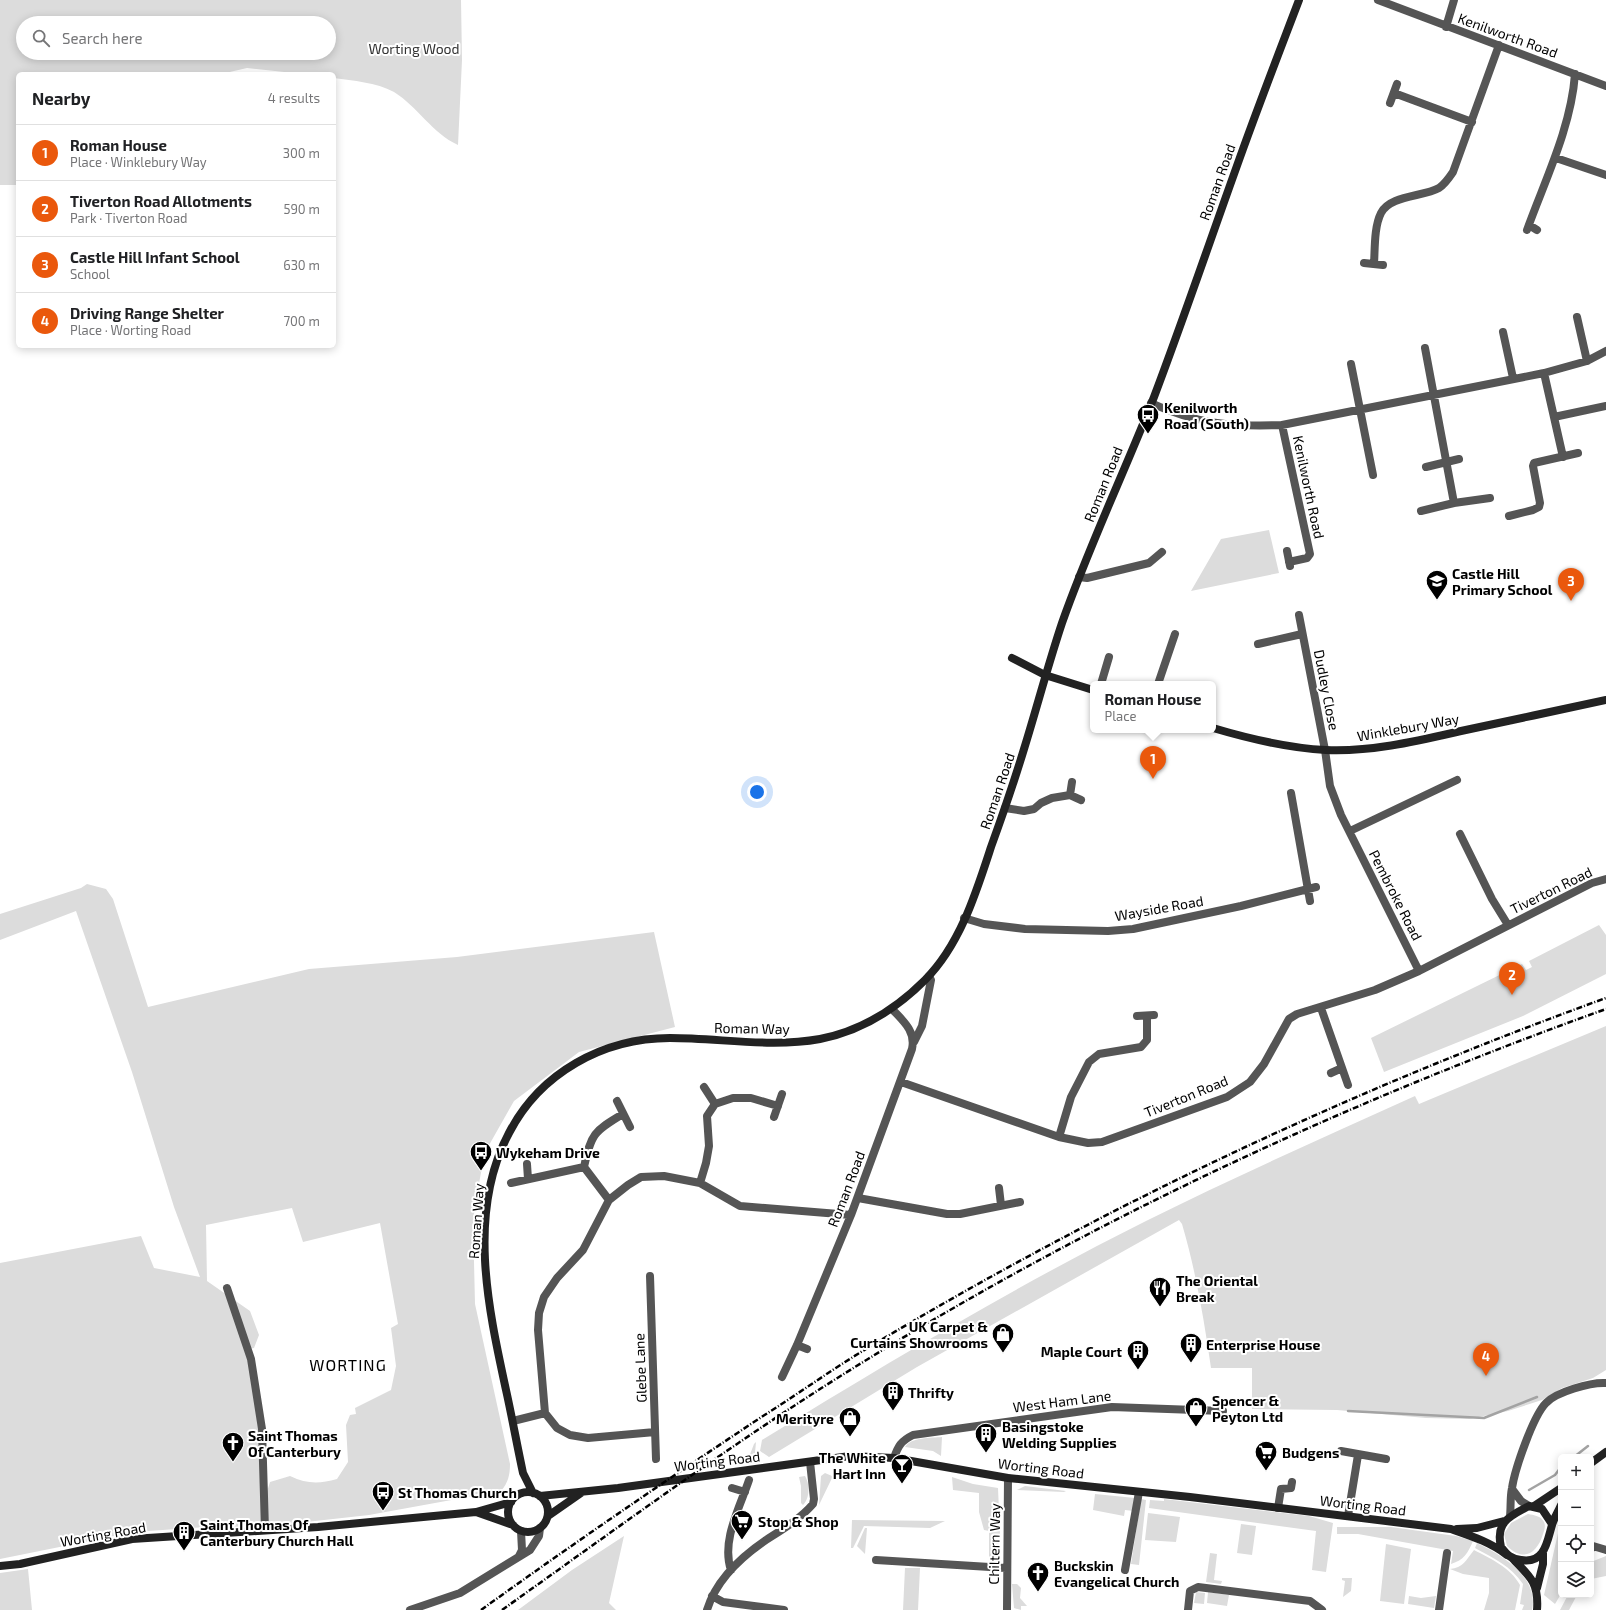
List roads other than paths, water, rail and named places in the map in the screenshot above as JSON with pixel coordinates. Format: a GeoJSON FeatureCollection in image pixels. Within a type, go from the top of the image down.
{"type":"FeatureCollection","features":[{"type":"Feature","properties":{"kind":"street","name":"Roman Road"},"geometry":{"type":"LineString","coordinates":[[892,1009],[929,976],[944,957],[964,918],[1005,808],[1045,675],[1079,577],[1151,403],[1299,0]]}},
{"type":"Feature","properties":{"kind":"street","name":"Kenilworth Road"},"geometry":{"type":"LineString","coordinates":[[1378,0],[1606,86]]}},
{"type":"Feature","properties":{"kind":"street"},"geometry":{"type":"LineString","coordinates":[[1446,26],[1454,0]]}},
{"type":"Feature","properties":{"kind":"street"},"geometry":{"type":"LineString","coordinates":[[1374,264],[1378,220],[1382,211],[1389,204],[1402,198],[1439,188],[1448,181],[1456,166],[1499,45]]}},
{"type":"Feature","properties":{"kind":"street"},"geometry":{"type":"LineString","coordinates":[[1537,230],[1528,228],[1556,158],[1575,74]]}},
{"type":"Feature","properties":{"kind":"street"},"geometry":{"type":"LineString","coordinates":[[1390,103],[1397,84]]}},
{"type":"Feature","properties":{"kind":"street"},"geometry":{"type":"LineString","coordinates":[[1394,93],[1472,122]]}},
{"type":"Feature","properties":{"kind":"street"},"geometry":{"type":"LineString","coordinates":[[1556,158],[1606,175]]}},
{"type":"Feature","properties":{"kind":"street"},"geometry":{"type":"LineString","coordinates":[[1364,263],[1383,266]]}},
{"type":"Feature","properties":{"kind":"street"},"geometry":{"type":"LineString","coordinates":[[1577,317],[1587,362]]}},
{"type":"Feature","properties":{"kind":"street"},"geometry":{"type":"LineString","coordinates":[[1503,332],[1513,378]]}},
{"type":"Feature","properties":{"kind":"street"},"geometry":{"type":"LineString","coordinates":[[1425,348],[1454,503]]}},
{"type":"Feature","properties":{"kind":"street","name":"Kenilworth Road"},"geometry":{"type":"LineString","coordinates":[[1151,403],[1191,418],[1219,424],[1241,426],[1282,425],[1360,411],[1434,394],[1544,373],[1587,362],[1606,351]]}},
{"type":"Feature","properties":{"kind":"street"},"geometry":{"type":"LineString","coordinates":[[1351,364],[1373,474]]}},
{"type":"Feature","properties":{"kind":"street"},"geometry":{"type":"LineString","coordinates":[[1544,373],[1563,457]]}},
{"type":"Feature","properties":{"kind":"street"},"geometry":{"type":"LineString","coordinates":[[1554,417],[1606,406]]}},
{"type":"Feature","properties":{"kind":"street","name":"Kenilworth Road"},"geometry":{"type":"LineString","coordinates":[[1282,425],[1310,554],[1307,558],[1290,565],[1286,551]]}},
{"type":"Feature","properties":{"kind":"street"},"geometry":{"type":"LineString","coordinates":[[1509,516],[1534,510],[1539,507],[1540,502],[1533,466],[1534,463],[1578,453]]}},
{"type":"Feature","properties":{"kind":"street"},"geometry":{"type":"LineString","coordinates":[[1426,466],[1459,459]]}},
{"type":"Feature","properties":{"kind":"street"},"geometry":{"type":"LineString","coordinates":[[1421,510],[1454,503],[1490,498]]}},
{"type":"Feature","properties":{"kind":"street"},"geometry":{"type":"LineString","coordinates":[[1079,577],[1087,578],[1149,563],[1162,552]]}},
{"type":"Feature","properties":{"kind":"street","name":"Dudley Close"},"geometry":{"type":"LineString","coordinates":[[1298,615],[1326,750]]}},
{"type":"Feature","properties":{"kind":"street"},"geometry":{"type":"LineString","coordinates":[[1159,681],[1175,634]]}},
{"type":"Feature","properties":{"kind":"street","name":"Dudley Close"},"geometry":{"type":"LineString","coordinates":[[1258,644],[1302,634]]}},
{"type":"Feature","properties":{"kind":"street"},"geometry":{"type":"LineString","coordinates":[[1101,681],[1101,667],[1109,657]]}},
{"type":"Feature","properties":{"kind":"street"},"geometry":{"type":"LineString","coordinates":[[1012,658],[1045,675],[1090,689]]}},
{"type":"Feature","properties":{"kind":"street","name":"Winklebury Way"},"geometry":{"type":"LineString","coordinates":[[1216,729],[1268,743],[1326,750],[1364,749],[1412,742],[1606,700]]}},
{"type":"Feature","properties":{"kind":"street","name":"Pembroke Road"},"geometry":{"type":"LineString","coordinates":[[1326,750],[1330,786],[1341,815],[1419,971]]}},
{"type":"Feature","properties":{"kind":"street"},"geometry":{"type":"LineString","coordinates":[[1350,831],[1457,780]]}},
{"type":"Feature","properties":{"kind":"street"},"geometry":{"type":"LineString","coordinates":[[1070,795],[1072,782]]}},
{"type":"Feature","properties":{"kind":"street"},"geometry":{"type":"LineString","coordinates":[[1291,793],[1312,888],[1310,901]]}},
{"type":"Feature","properties":{"kind":"street"},"geometry":{"type":"LineString","coordinates":[[1005,808],[1024,811],[1034,809],[1041,803],[1052,798],[1070,795],[1081,800]]}},
{"type":"Feature","properties":{"kind":"street","name":"Tiverton Road"},"geometry":{"type":"LineString","coordinates":[[1460,834],[1492,899],[1508,925]]}},
{"type":"Feature","properties":{"kind":"street","name":"Tiverton Road"},"geometry":{"type":"LineString","coordinates":[[901,1082],[1059,1137],[1088,1143],[1102,1142],[1227,1097],[1250,1082],[1264,1064],[1289,1019],[1297,1014],[1321,1008],[1375,990],[1419,971],[1592,883],[1606,879]]}},
{"type":"Feature","properties":{"kind":"street","name":"Wayside Road"},"geometry":{"type":"LineString","coordinates":[[964,918],[984,924],[1025,929],[1132,929],[1241,906],[1312,888]]}},
{"type":"Feature","properties":{"kind":"street","name":"Roman Road"},"geometry":{"type":"LineString","coordinates":[[782,1377],[797,1345],[858,1198],[901,1082],[914,1042],[922,1026],[931,980],[929,976]]}},
{"type":"Feature","properties":{"kind":"street"},"geometry":{"type":"LineString","coordinates":[[1321,1008],[1348,1085]]}},
{"type":"Feature","properties":{"kind":"street"},"geometry":{"type":"LineString","coordinates":[[892,1009],[911,1031],[914,1042]]}},
{"type":"Feature","properties":{"kind":"street","name":"Roman Way"},"geometry":{"type":"LineString","coordinates":[[520,1493],[523,1473],[487,1300],[484,1242],[488,1191],[498,1154],[512,1127],[532,1099],[555,1077],[579,1060],[620,1043],[666,1038],[803,1041],[826,1038],[851,1030],[892,1009]]}},
{"type":"Feature","properties":{"kind":"street"},"geometry":{"type":"LineString","coordinates":[[1059,1137],[1071,1097],[1089,1062],[1099,1054],[1141,1047],[1147,1040],[1150,1016],[1137,1016]]}},
{"type":"Feature","properties":{"kind":"street"},"geometry":{"type":"LineString","coordinates":[[1331,1073],[1342,1068]]}},
{"type":"Feature","properties":{"kind":"street"},"geometry":{"type":"LineString","coordinates":[[704,1087],[715,1104]]}},
{"type":"Feature","properties":{"kind":"street"},"geometry":{"type":"LineString","coordinates":[[774,1117],[782,1094]]}},
{"type":"Feature","properties":{"kind":"street"},"geometry":{"type":"LineString","coordinates":[[700,1183],[709,1146],[707,1116],[715,1104],[733,1098],[751,1098],[778,1106]]}},
{"type":"Feature","properties":{"kind":"street"},"geometry":{"type":"LineString","coordinates":[[617,1101],[630,1127]]}},
{"type":"Feature","properties":{"kind":"street"},"geometry":{"type":"LineString","coordinates":[[609,1200],[584,1167],[589,1143],[596,1133],[609,1122],[623,1114]]}},
{"type":"Feature","properties":{"kind":"street"},"geometry":{"type":"LineString","coordinates":[[527,1164],[528,1179]]}},
{"type":"Feature","properties":{"kind":"street"},"geometry":{"type":"LineString","coordinates":[[510,1183],[584,1167]]}},
{"type":"Feature","properties":{"kind":"street"},"geometry":{"type":"LineString","coordinates":[[655,1432],[588,1438],[570,1436],[557,1428],[545,1413],[538,1330],[539,1313],[544,1297],[557,1278],[583,1250],[609,1200],[628,1185],[642,1177],[664,1176],[700,1183],[740,1206],[851,1215]]}},
{"type":"Feature","properties":{"kind":"street"},"geometry":{"type":"LineString","coordinates":[[999,1188],[1001,1205]]}},
{"type":"Feature","properties":{"kind":"street"},"geometry":{"type":"LineString","coordinates":[[858,1198],[948,1214],[960,1214],[1020,1202]]}},
{"type":"Feature","properties":{"kind":"street","name":"Glebe Lane"},"geometry":{"type":"LineString","coordinates":[[650,1276],[656,1459]]}},
{"type":"Feature","properties":{"kind":"street"},"geometry":{"type":"LineString","coordinates":[[227,1288],[251,1359],[262,1429],[265,1530]]}},
{"type":"Feature","properties":{"kind":"street"},"geometry":{"type":"LineString","coordinates":[[797,1345],[807,1349]]}},
{"type":"Feature","properties":{"kind":"street"},"geometry":{"type":"LineString","coordinates":[[1537,1588],[1532,1580],[1501,1547],[1499,1540],[1500,1532],[1507,1518],[1512,1489],[1531,1432],[1546,1402],[1561,1392],[1594,1384],[1606,1383]]}},
{"type":"Feature","properties":{"kind":"street","name":"West Ham Lane"},"geometry":{"type":"LineString","coordinates":[[894,1458],[899,1445],[913,1435],[1014,1420],[1112,1407],[1223,1411]]}},
{"type":"Feature","properties":{"kind":"street"},"geometry":{"type":"LineString","coordinates":[[513,1421],[545,1413]]}},
{"type":"Feature","properties":{"kind":"street"},"geometry":{"type":"LineString","coordinates":[[1341,1451],[1386,1459]]}},
{"type":"Feature","properties":{"kind":"street"},"geometry":{"type":"LineString","coordinates":[[1594,1461],[1606,1452]]}},
{"type":"Feature","properties":{"kind":"street"},"geometry":{"type":"LineString","coordinates":[[1348,1516],[1358,1455]]}},
{"type":"Feature","properties":{"kind":"street","name":"Worting Road"},"geometry":{"type":"LineString","coordinates":[[536,1494],[582,1493],[850,1456],[894,1458],[1008,1478],[1451,1529],[1477,1528],[1507,1518]]}},
{"type":"Feature","properties":{"kind":"street"},"geometry":{"type":"LineString","coordinates":[[707,1610],[712,1596],[730,1570],[758,1546],[788,1526],[813,1504],[814,1499],[810,1462]]}},
{"type":"Feature","properties":{"kind":"street","name":"Roman Way"},"geometry":{"type":"LineString","coordinates":[[523,1473],[536,1494]]}},
{"type":"Feature","properties":{"kind":"street","name":"Chiltern Way"},"geometry":{"type":"LineString","coordinates":[[1007,1610],[1006,1568],[1008,1478]]}},
{"type":"Feature","properties":{"kind":"street"},"geometry":{"type":"LineString","coordinates":[[730,1570],[728,1561],[728,1545],[749,1480]]}},
{"type":"Feature","properties":{"kind":"street"},"geometry":{"type":"LineString","coordinates":[[1278,1508],[1281,1489],[1291,1488],[1292,1482]]}},
{"type":"Feature","properties":{"kind":"street"},"geometry":{"type":"LineString","coordinates":[[732,1488],[745,1492]]}},
{"type":"Feature","properties":{"kind":"street"},"geometry":{"type":"LineString","coordinates":[[1512,1489],[1521,1501],[1542,1509],[1552,1524]]}},
{"type":"Feature","properties":{"kind":"street"},"geometry":{"type":"LineString","coordinates":[[1507,1518],[1532,1506],[1558,1490]]}},
{"type":"Feature","properties":{"kind":"street"},"geometry":{"type":"LineString","coordinates":[[1125,1570],[1139,1492]]}},
{"type":"Feature","properties":{"kind":"street"},"geometry":{"type":"LineString","coordinates":[[520,1493],[536,1494],[547,1504],[548,1516],[540,1528],[534,1531],[521,1531],[513,1525],[508,1517],[510,1502],[520,1493]]}},
{"type":"Feature","properties":{"kind":"street","name":"Worting Road"},"geometry":{"type":"LineString","coordinates":[[548,1516],[582,1493]]}},
{"type":"Feature","properties":{"kind":"street","name":"Worting Road"},"geometry":{"type":"LineString","coordinates":[[0,1566],[20,1564],[132,1539],[265,1530],[476,1512],[510,1502]]}},
{"type":"Feature","properties":{"kind":"street"},"geometry":{"type":"LineString","coordinates":[[1510,1557],[1526,1561],[1535,1559],[1543,1553],[1550,1540],[1552,1524],[1558,1511]]}},
{"type":"Feature","properties":{"kind":"street","name":"Worting Road"},"geometry":{"type":"LineString","coordinates":[[476,1512],[513,1525]]}},
{"type":"Feature","properties":{"kind":"street"},"geometry":{"type":"LineString","coordinates":[[410,1610],[444,1600],[460,1593],[530,1550],[535,1545],[539,1536],[540,1528]]}},
{"type":"Feature","properties":{"kind":"street","name":"Worting Road"},"geometry":{"type":"LineString","coordinates":[[1451,1529],[1476,1537],[1510,1557]]}},
{"type":"Feature","properties":{"kind":"street"},"geometry":{"type":"LineString","coordinates":[[519,1556],[522,1550],[521,1531]]}},
{"type":"Feature","properties":{"kind":"street"},"geometry":{"type":"LineString","coordinates":[[1594,1546],[1606,1550]]}},
{"type":"Feature","properties":{"kind":"street"},"geometry":{"type":"LineString","coordinates":[[1439,1610],[1447,1553]]}},
{"type":"Feature","properties":{"kind":"street"},"geometry":{"type":"LineString","coordinates":[[1537,1610],[1537,1588],[1543,1564],[1543,1553]]}},
{"type":"Feature","properties":{"kind":"street"},"geometry":{"type":"LineString","coordinates":[[876,1560],[1006,1568]]}},
{"type":"Feature","properties":{"kind":"street"},"geometry":{"type":"LineString","coordinates":[[1188,1610],[1190,1591],[1198,1587],[1310,1601],[1322,1610]]}},
{"type":"Feature","properties":{"kind":"street"},"geometry":{"type":"LineString","coordinates":[[712,1596],[723,1602],[784,1610]]}},
{"type":"Feature","properties":{"kind":"waterway"},"geometry":{"type":"LineString","coordinates":[[1348,1411],[1484,1418],[1537,1397]]}},
{"type":"Feature","properties":{"kind":"waterway"},"geometry":{"type":"LineString","coordinates":[[1578,1454],[1588,1446]]}},
{"type":"Feature","properties":{"kind":"waterway"},"geometry":{"type":"LineString","coordinates":[[1529,1490],[1555,1475],[1558,1471]]}},
{"type":"Feature","properties":{"kind":"railway"},"geometry":{"type":"LineString","coordinates":[[481,1610],[657,1487],[840,1365],[954,1297],[1044,1248],[1135,1200],[1321,1113],[1415,1072],[1606,998]]}},
{"type":"Feature","properties":{"kind":"railway"},"geometry":{"type":"LineString","coordinates":[[502,1610],[683,1481],[821,1388],[955,1307],[1045,1257],[1228,1165],[1322,1122],[1511,1044],[1606,1009]]}},
{"type":"Feature","properties":{"kind":"place","name":"Kenilworth Road (South)"},"geometry":{"type":"Point","coordinates":[1148,434]}},
{"type":"Feature","properties":{"kind":"place","name":"Castle Hill Primary School"},"geometry":{"type":"Point","coordinates":[1437,600]}},
{"type":"Feature","properties":{"kind":"place","name":"Castle Hill Infant School"},"geometry":{"type":"Point","coordinates":[1571,601]}},
{"type":"Feature","properties":{"kind":"place","name":"Roman House"},"geometry":{"type":"Point","coordinates":[1153,779]}},
{"type":"Feature","properties":{"kind":"place","name":"Tiverton Road Allotments"},"geometry":{"type":"Point","coordinates":[1512,995]}},
{"type":"Feature","properties":{"kind":"place","name":"Wykeham Drive"},"geometry":{"type":"Point","coordinates":[481,1172]}},
{"type":"Feature","properties":{"kind":"place","name":"The Oriental Break"},"geometry":{"type":"Point","coordinates":[1160,1308]}},
{"type":"Feature","properties":{"kind":"place","name":"UK Carpet & Curtains Showrooms"},"geometry":{"type":"Point","coordinates":[1003,1354]}},
{"type":"Feature","properties":{"kind":"place","name":"Enterprise House"},"geometry":{"type":"Point","coordinates":[1191,1364]}},
{"type":"Feature","properties":{"kind":"place","name":"Maple Court"},"geometry":{"type":"Point","coordinates":[1138,1370]}},
{"type":"Feature","properties":{"kind":"place","name":"Driving Range Shelter"},"geometry":{"type":"Point","coordinates":[1486,1376]}},
{"type":"Feature","properties":{"kind":"place","name":"Thrifty"},"geometry":{"type":"Point","coordinates":[893,1412]}},
{"type":"Feature","properties":{"kind":"place","name":"Spencer & Peyton Ltd"},"geometry":{"type":"Point","coordinates":[1196,1428]}},
{"type":"Feature","properties":{"kind":"place","name":"Merityre"},"geometry":{"type":"Point","coordinates":[850,1438]}},
{"type":"Feature","properties":{"kind":"place","name":"Basingstoke Welding Supplies"},"geometry":{"type":"Point","coordinates":[986,1454]}},
{"type":"Feature","properties":{"kind":"place","name":"Saint Thomas Of Canterbury"},"geometry":{"type":"Point","coordinates":[233,1462]}},
{"type":"Feature","properties":{"kind":"place","name":"Budgens"},"geometry":{"type":"Point","coordinates":[1266,1472]}},
{"type":"Feature","properties":{"kind":"place","name":"The White Hart Inn"},"geometry":{"type":"Point","coordinates":[902,1484]}},
{"type":"Feature","properties":{"kind":"place","name":"St Thomas Church"},"geometry":{"type":"Point","coordinates":[383,1512]}},
{"type":"Feature","properties":{"kind":"place","name":"Stop & Shop"},"geometry":{"type":"Point","coordinates":[742,1540]}},
{"type":"Feature","properties":{"kind":"place","name":"Saint Thomas Of Canterbury Church Hall"},"geometry":{"type":"Point","coordinates":[184,1552]}},
{"type":"Feature","properties":{"kind":"place","name":"Buckskin Evangelical Church"},"geometry":{"type":"Point","coordinates":[1038,1592]}},
{"type":"Feature","properties":{"kind":"district","name":"WORTING"},"geometry":{"type":"Point","coordinates":[348,1364]}},
{"type":"Feature","properties":{"kind":"park label","name":"Worting Wood"},"geometry":{"type":"Point","coordinates":[414,48]}}]}
